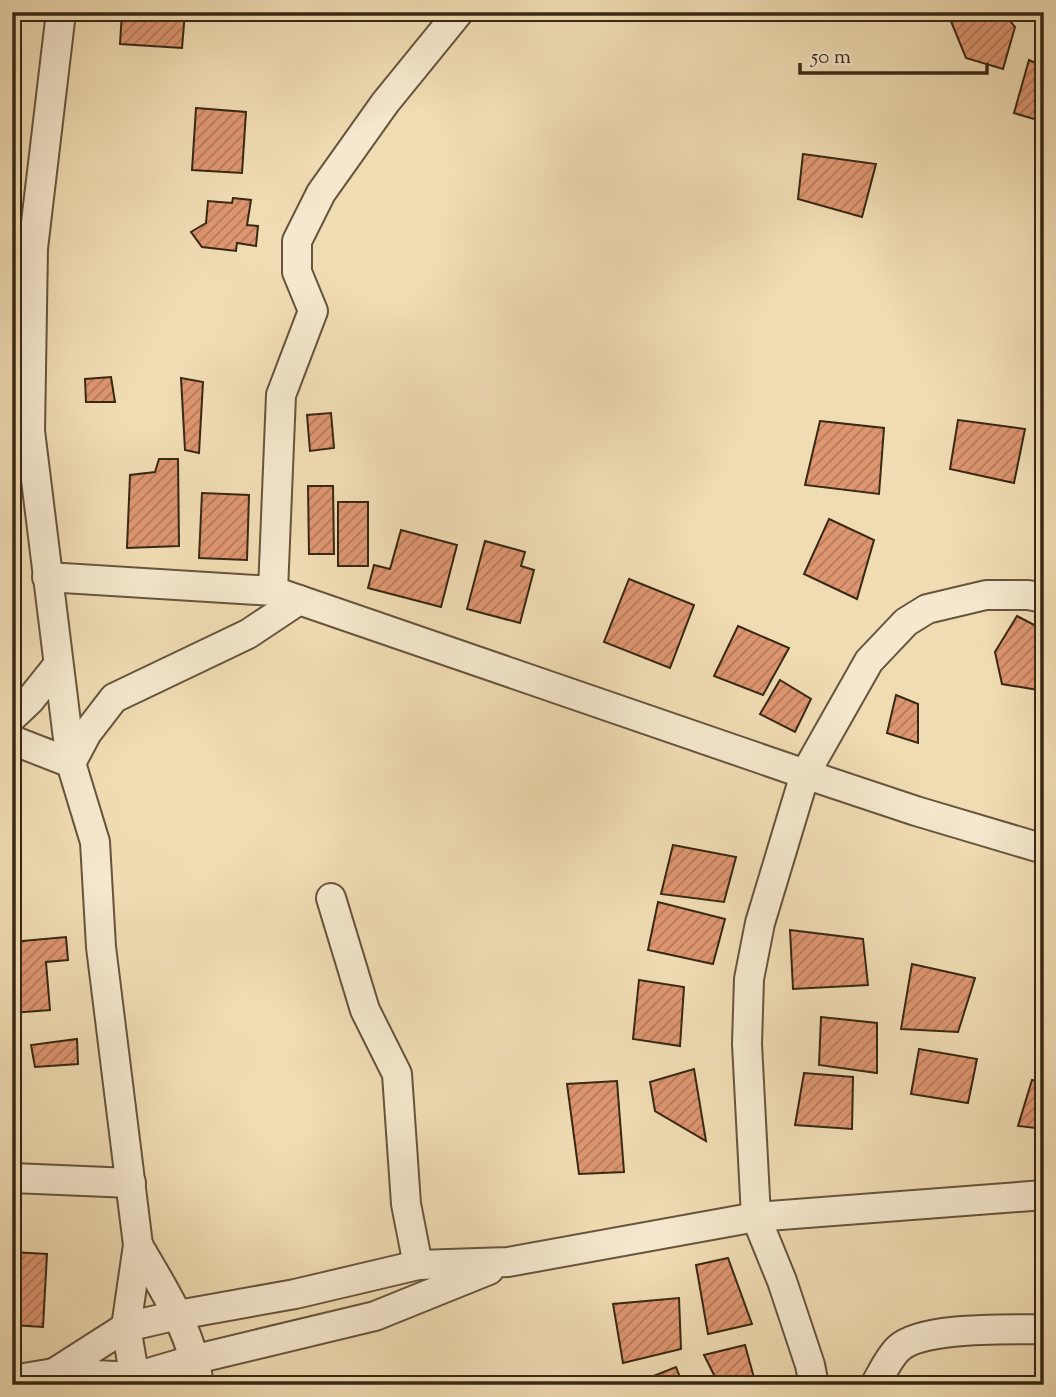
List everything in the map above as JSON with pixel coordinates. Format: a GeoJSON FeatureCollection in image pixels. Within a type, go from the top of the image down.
{"type":"FeatureCollection","features":[{"type":"Feature","properties":{"kind":"street"},"geometry":{"type":"LineString","coordinates":[[61,12],[33,248],[30,431],[71,763],[95,842],[101,947],[138,1245],[126,1327],[135,1381]]}},
{"type":"Feature","properties":{"kind":"street"},"geometry":{"type":"LineString","coordinates":[[273,591],[281,396],[313,311],[297,272],[297,241],[329,182],[385,103],[459,12]]}},
{"type":"Feature","properties":{"kind":"street"},"geometry":{"type":"LineString","coordinates":[[47,578],[273,591],[916,811],[1041,839]]}},
{"type":"Feature","properties":{"kind":"street"},"geometry":{"type":"LineString","coordinates":[[814,1385],[794,1317],[756,1217],[747,1044],[750,979],[760,923],[805,774],[869,661],[906,622],[927,609],[986,595],[1028,595],[1044,598]]}},
{"type":"Feature","properties":{"kind":"street"},"geometry":{"type":"LineString","coordinates":[[71,763],[87,733],[114,698],[248,634],[299,600]]}},
{"type":"Feature","properties":{"kind":"street"},"geometry":{"type":"LineString","coordinates":[[12,717],[30,700],[58,665]]}},
{"type":"Feature","properties":{"kind":"street"},"geometry":{"type":"LineString","coordinates":[[12,740],[71,763]]}},
{"type":"Feature","properties":{"kind":"street"},"geometry":{"type":"LineString","coordinates":[[331,898],[365,1010],[397,1074],[406,1204],[418,1265]]}},
{"type":"Feature","properties":{"kind":"street"},"geometry":{"type":"LineString","coordinates":[[12,1178],[131,1183]]}},
{"type":"Feature","properties":{"kind":"street"},"geometry":{"type":"LineString","coordinates":[[54,1373],[126,1327],[295,1294],[418,1265],[508,1262],[756,1217],[1044,1195]]}},
{"type":"Feature","properties":{"kind":"street"},"geometry":{"type":"LineString","coordinates":[[138,1245],[178,1315],[198,1372]]}},
{"type":"Feature","properties":{"kind":"street"},"geometry":{"type":"LineString","coordinates":[[12,1381],[54,1373],[135,1381],[198,1372],[375,1315],[508,1262]]}},
{"type":"Feature","properties":{"kind":"street"},"geometry":{"type":"LineString","coordinates":[[875,1385],[899,1348],[922,1335],[1044,1329]]}},
{"type":"Feature","properties":{"kind":"building"},"geometry":{"type":"Polygon","coordinates":[[[122,12],[185,12],[182,48],[120,44],[122,12]]]}},
{"type":"Feature","properties":{"kind":"building"},"geometry":{"type":"Polygon","coordinates":[[[1003,12],[1015,27],[1003,69],[966,58],[948,14],[1003,12]]]}},
{"type":"Feature","properties":{"kind":"building"},"geometry":{"type":"Polygon","coordinates":[[[1029,60],[1044,67],[1044,122],[1014,113],[1029,60]]]}},
{"type":"Feature","properties":{"kind":"building"},"geometry":{"type":"Polygon","coordinates":[[[196,108],[246,112],[242,173],[192,170],[196,108]]]}},
{"type":"Feature","properties":{"kind":"building"},"geometry":{"type":"Polygon","coordinates":[[[803,154],[876,164],[862,217],[798,199],[803,154]]]}},
{"type":"Feature","properties":{"kind":"building"},"geometry":{"type":"Polygon","coordinates":[[[233,198],[251,200],[247,225],[258,226],[256,246],[237,243],[236,251],[202,247],[191,232],[206,223],[208,201],[232,203],[233,198]]]}},
{"type":"Feature","properties":{"kind":"building"},"geometry":{"type":"Polygon","coordinates":[[[111,377],[115,402],[86,402],[85,379],[111,377]]]}},
{"type":"Feature","properties":{"kind":"building"},"geometry":{"type":"Polygon","coordinates":[[[181,378],[203,382],[199,453],[185,450],[181,378]]]}},
{"type":"Feature","properties":{"kind":"building"},"geometry":{"type":"Polygon","coordinates":[[[331,413],[334,448],[310,451],[307,415],[331,413]]]}},
{"type":"Feature","properties":{"kind":"building"},"geometry":{"type":"Polygon","coordinates":[[[958,420],[1025,429],[1014,483],[950,469],[958,420]]]}},
{"type":"Feature","properties":{"kind":"building"},"geometry":{"type":"Polygon","coordinates":[[[820,421],[884,428],[879,494],[805,485],[820,421]]]}},
{"type":"Feature","properties":{"kind":"building"},"geometry":{"type":"Polygon","coordinates":[[[159,459],[178,459],[179,546],[127,548],[130,475],[155,472],[159,459]]]}},
{"type":"Feature","properties":{"kind":"building"},"geometry":{"type":"Polygon","coordinates":[[[308,486],[333,486],[334,554],[309,554],[308,486]]]}},
{"type":"Feature","properties":{"kind":"building"},"geometry":{"type":"Polygon","coordinates":[[[202,493],[249,495],[247,560],[199,558],[202,493]]]}},
{"type":"Feature","properties":{"kind":"building"},"geometry":{"type":"Polygon","coordinates":[[[338,502],[368,502],[368,566],[338,566],[338,502]]]}},
{"type":"Feature","properties":{"kind":"building"},"geometry":{"type":"Polygon","coordinates":[[[1044,512],[1044,564],[1035,562],[1044,512]]]}},
{"type":"Feature","properties":{"kind":"building"},"geometry":{"type":"Polygon","coordinates":[[[829,519],[874,540],[857,599],[804,574],[829,519]]]}},
{"type":"Feature","properties":{"kind":"building"},"geometry":{"type":"Polygon","coordinates":[[[401,530],[457,545],[441,607],[368,588],[374,565],[390,569],[401,530]]]}},
{"type":"Feature","properties":{"kind":"building"},"geometry":{"type":"Polygon","coordinates":[[[485,541],[525,552],[521,566],[534,570],[520,623],[467,609],[485,541]]]}},
{"type":"Feature","properties":{"kind":"building"},"geometry":{"type":"Polygon","coordinates":[[[629,579],[694,605],[670,668],[604,642],[629,579]]]}},
{"type":"Feature","properties":{"kind":"building"},"geometry":{"type":"Polygon","coordinates":[[[1017,616],[1044,630],[1044,691],[1002,684],[995,652],[1017,616]]]}},
{"type":"Feature","properties":{"kind":"building"},"geometry":{"type":"Polygon","coordinates":[[[738,626],[789,648],[763,695],[714,676],[738,626]]]}},
{"type":"Feature","properties":{"kind":"building"},"geometry":{"type":"Polygon","coordinates":[[[780,680],[811,699],[795,732],[760,714],[780,680]]]}},
{"type":"Feature","properties":{"kind":"building"},"geometry":{"type":"Polygon","coordinates":[[[896,695],[918,704],[918,743],[887,733],[896,695]]]}},
{"type":"Feature","properties":{"kind":"building"},"geometry":{"type":"Polygon","coordinates":[[[673,845],[736,857],[724,902],[661,894],[673,845]]]}},
{"type":"Feature","properties":{"kind":"building"},"geometry":{"type":"Polygon","coordinates":[[[12,869],[19,928],[12,929],[12,869]]]}},
{"type":"Feature","properties":{"kind":"building"},"geometry":{"type":"Polygon","coordinates":[[[658,902],[725,919],[713,964],[648,950],[658,902]]]}},
{"type":"Feature","properties":{"kind":"building"},"geometry":{"type":"Polygon","coordinates":[[[790,930],[863,939],[868,985],[793,989],[790,930]]]}},
{"type":"Feature","properties":{"kind":"building"},"geometry":{"type":"Polygon","coordinates":[[[66,937],[68,960],[46,962],[50,1010],[12,1013],[12,942],[66,937]]]}},
{"type":"Feature","properties":{"kind":"building"},"geometry":{"type":"Polygon","coordinates":[[[912,964],[975,978],[958,1032],[901,1029],[912,964]]]}},
{"type":"Feature","properties":{"kind":"building"},"geometry":{"type":"Polygon","coordinates":[[[639,980],[684,987],[680,1046],[633,1039],[639,980]]]}},
{"type":"Feature","properties":{"kind":"building"},"geometry":{"type":"Polygon","coordinates":[[[821,1017],[877,1023],[877,1073],[819,1065],[821,1017]]]}},
{"type":"Feature","properties":{"kind":"building"},"geometry":{"type":"Polygon","coordinates":[[[77,1039],[78,1064],[35,1067],[31,1045],[77,1039]]]}},
{"type":"Feature","properties":{"kind":"building"},"geometry":{"type":"Polygon","coordinates":[[[919,1049],[977,1059],[968,1103],[911,1094],[919,1049]]]}},
{"type":"Feature","properties":{"kind":"building"},"geometry":{"type":"Polygon","coordinates":[[[694,1069],[706,1141],[655,1111],[650,1082],[694,1069]]]}},
{"type":"Feature","properties":{"kind":"building"},"geometry":{"type":"Polygon","coordinates":[[[804,1073],[853,1077],[852,1129],[795,1125],[804,1073]]]}},
{"type":"Feature","properties":{"kind":"building"},"geometry":{"type":"Polygon","coordinates":[[[1032,1080],[1044,1082],[1044,1129],[1018,1126],[1032,1080]]]}},
{"type":"Feature","properties":{"kind":"building"},"geometry":{"type":"Polygon","coordinates":[[[617,1081],[624,1172],[579,1174],[567,1084],[617,1081]]]}},
{"type":"Feature","properties":{"kind":"building"},"geometry":{"type":"Polygon","coordinates":[[[12,1252],[47,1254],[43,1327],[12,1325],[12,1252]]]}},
{"type":"Feature","properties":{"kind":"building"},"geometry":{"type":"Polygon","coordinates":[[[728,1258],[752,1324],[708,1334],[696,1265],[728,1258]]]}},
{"type":"Feature","properties":{"kind":"building"},"geometry":{"type":"Polygon","coordinates":[[[679,1298],[681,1349],[623,1363],[613,1304],[679,1298]]]}},
{"type":"Feature","properties":{"kind":"building"},"geometry":{"type":"Polygon","coordinates":[[[745,1345],[756,1385],[719,1385],[704,1355],[745,1345]]]}},
{"type":"Feature","properties":{"kind":"building"},"geometry":{"type":"Polygon","coordinates":[[[676,1367],[683,1385],[631,1385],[676,1367]]]}},
{"type":"Feature","properties":{"kind":"building"},"geometry":{"type":"Polygon","coordinates":[[[963,1381],[1031,1384],[1031,1385],[963,1385],[963,1381]]]}}]}
